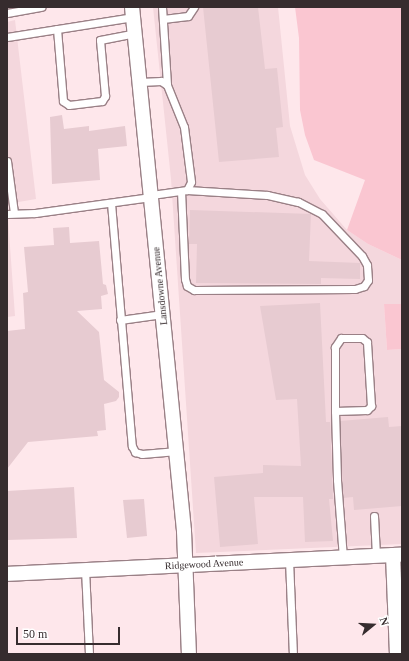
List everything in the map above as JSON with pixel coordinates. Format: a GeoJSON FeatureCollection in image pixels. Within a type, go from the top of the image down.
{"type":"FeatureCollection","features":[{"type":"Feature","properties":{"kind":"street","name":"Lansdowne Avenue"},"geometry":{"type":"LineString","coordinates":[[133,12],[177,452],[186,565],[189,654]]}},
{"type":"Feature","properties":{"kind":"street","name":"Ridgewood Avenue"},"geometry":{"type":"LineString","coordinates":[[7,574],[85,569],[398,555]]}},
{"type":"Feature","properties":{"kind":"street"},"geometry":{"type":"LineString","coordinates":[[397,654],[398,555]]}},
{"type":"Feature","properties":{"kind":"lane"},"geometry":{"type":"LineString","coordinates":[[7,13],[41,7]]}},
{"type":"Feature","properties":{"kind":"lane"},"geometry":{"type":"LineString","coordinates":[[7,161],[10,214],[35,213],[184,190],[267,195],[298,202],[322,214],[362,256],[367,265],[368,280],[364,286],[355,289],[194,290],[187,286],[185,279],[184,190],[191,182],[185,134],[167,84],[162,7]]}},
{"type":"Feature","properties":{"kind":"lane"},"geometry":{"type":"LineString","coordinates":[[163,19],[188,16],[194,7]]}},
{"type":"Feature","properties":{"kind":"lane"},"geometry":{"type":"LineString","coordinates":[[7,37],[57,29],[133,12]]}},
{"type":"Feature","properties":{"kind":"lane"},"geometry":{"type":"LineString","coordinates":[[57,29],[63,101],[69,105],[102,101],[105,96],[100,40],[135,33]]}},
{"type":"Feature","properties":{"kind":"lane"},"geometry":{"type":"LineString","coordinates":[[140,82],[162,81],[167,84]]}},
{"type":"Feature","properties":{"kind":"lane"},"geometry":{"type":"LineString","coordinates":[[112,202],[120,320],[132,446],[135,452],[142,454],[177,452]]}},
{"type":"Feature","properties":{"kind":"lane"},"geometry":{"type":"LineString","coordinates":[[120,320],[163,314]]}},
{"type":"Feature","properties":{"kind":"lane"},"geometry":{"type":"LineString","coordinates":[[335,411],[367,410],[371,406],[367,342],[362,338],[341,338],[337,341],[335,411],[343,558]]}},
{"type":"Feature","properties":{"kind":"lane"},"geometry":{"type":"LineString","coordinates":[[374,516],[376,556]]}},
{"type":"Feature","properties":{"kind":"lane"},"geometry":{"type":"LineString","coordinates":[[289,560],[293,654]]}},
{"type":"Feature","properties":{"kind":"lane"},"geometry":{"type":"LineString","coordinates":[[85,569],[89,654]]}},
{"type":"Feature","properties":{"kind":"shaded area"},"geometry":{"type":"Polygon","coordinates":[[[153,7],[278,7],[290,126],[305,175],[320,199],[347,230],[368,244],[402,260],[402,304],[384,304],[387,350],[402,349],[402,544],[196,553],[171,179],[153,7]]]}},
{"type":"Feature","properties":{"kind":"shaded area"},"geometry":{"type":"Polygon","coordinates":[[[295,7],[402,7],[402,260],[368,244],[347,230],[365,180],[314,160],[305,135],[300,110],[299,38],[295,7]]]}},
{"type":"Feature","properties":{"kind":"shaded area"},"geometry":{"type":"Polygon","coordinates":[[[15,20],[36,199],[7,204],[7,22],[15,20]]]}},
{"type":"Feature","properties":{"kind":"shaded area"},"geometry":{"type":"Polygon","coordinates":[[[7,204],[15,316],[7,317],[7,204]]]}},
{"type":"Feature","properties":{"kind":"shaded area"},"geometry":{"type":"Polygon","coordinates":[[[384,304],[402,304],[402,349],[387,350],[384,304]]]}},
{"type":"Feature","properties":{"kind":"building"},"geometry":{"type":"Polygon","coordinates":[[[203,7],[258,7],[265,69],[277,68],[283,127],[276,128],[279,157],[219,162],[203,7]]]}},
{"type":"Feature","properties":{"kind":"building"},"geometry":{"type":"Polygon","coordinates":[[[62,115],[64,129],[89,126],[89,131],[125,126],[127,146],[98,149],[100,180],[52,184],[50,117],[62,115]]]}},
{"type":"Feature","properties":{"kind":"building"},"geometry":{"type":"Polygon","coordinates":[[[190,210],[311,214],[309,261],[360,263],[360,279],[321,278],[321,284],[196,283],[197,244],[189,244],[190,210]]]}},
{"type":"Feature","properties":{"kind":"building"},"geometry":{"type":"Polygon","coordinates":[[[69,227],[70,243],[99,241],[103,284],[106,285],[108,294],[101,296],[102,309],[77,311],[99,332],[104,380],[119,392],[119,397],[116,401],[104,404],[106,430],[97,431],[98,436],[28,442],[7,469],[7,331],[25,329],[23,293],[28,292],[24,247],[54,245],[53,228],[69,227]]]}},
{"type":"Feature","properties":{"kind":"building"},"geometry":{"type":"Polygon","coordinates":[[[320,303],[326,422],[330,422],[333,499],[329,499],[333,541],[305,542],[303,497],[254,497],[258,544],[220,547],[214,477],[263,473],[263,465],[301,466],[297,399],[276,400],[260,306],[320,303]]]}},
{"type":"Feature","properties":{"kind":"building"},"geometry":{"type":"Polygon","coordinates":[[[388,417],[389,427],[402,426],[402,506],[354,510],[353,497],[343,498],[340,421],[388,417]]]}},
{"type":"Feature","properties":{"kind":"building"},"geometry":{"type":"Polygon","coordinates":[[[74,487],[77,538],[7,540],[7,491],[74,487]]]}},
{"type":"Feature","properties":{"kind":"building"},"geometry":{"type":"Polygon","coordinates":[[[144,499],[147,536],[127,538],[123,500],[144,499]]]}}]}
